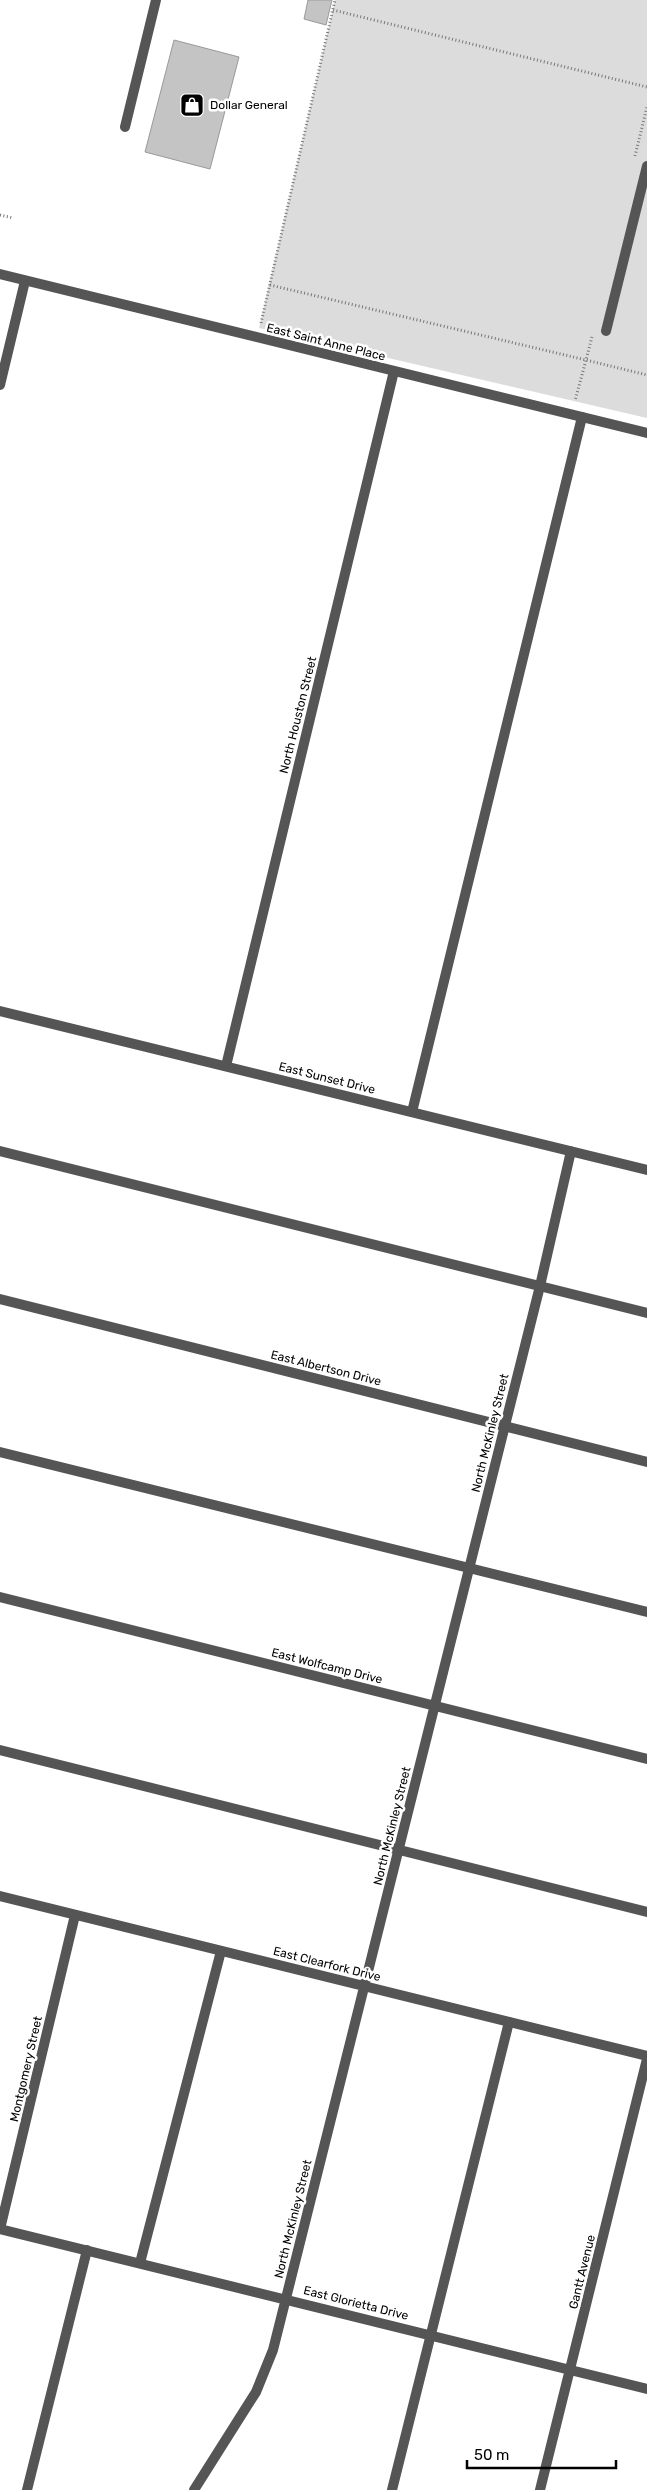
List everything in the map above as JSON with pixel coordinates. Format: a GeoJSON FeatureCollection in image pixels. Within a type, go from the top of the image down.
{"type":"FeatureCollection","features":[{"type":"Feature","properties":{"kind":"street"},"geometry":{"type":"LineString","coordinates":[[124,128],[156,0]]}},
{"type":"Feature","properties":{"kind":"street"},"geometry":{"type":"LineString","coordinates":[[606,331],[647,166]]}},
{"type":"Feature","properties":{"kind":"street","name":"East Saint Anne Place"},"geometry":{"type":"LineString","coordinates":[[0,274],[647,433]]}},
{"type":"Feature","properties":{"kind":"street"},"geometry":{"type":"LineString","coordinates":[[0,385],[25,280]]}},
{"type":"Feature","properties":{"kind":"street","name":"North Houston Street"},"geometry":{"type":"LineString","coordinates":[[226,1066],[394,371]]}},
{"type":"Feature","properties":{"kind":"street"},"geometry":{"type":"LineString","coordinates":[[412,1112],[582,417]]}},
{"type":"Feature","properties":{"kind":"street","name":"East Sunset Drive"},"geometry":{"type":"LineString","coordinates":[[0,1011],[647,1170]]}},
{"type":"Feature","properties":{"kind":"street"},"geometry":{"type":"LineString","coordinates":[[0,1151],[647,1313]]}},
{"type":"Feature","properties":{"kind":"street","name":"North McKinley Street"},"geometry":{"type":"LineString","coordinates":[[194,2490],[256,2392],[273,2350],[540,1286],[571,1151]]}},
{"type":"Feature","properties":{"kind":"street","name":"East Albertson Drive"},"geometry":{"type":"LineString","coordinates":[[0,1299],[647,1462]]}},
{"type":"Feature","properties":{"kind":"street"},"geometry":{"type":"LineString","coordinates":[[0,1452],[647,1612]]}},
{"type":"Feature","properties":{"kind":"street","name":"East Wolfcamp Drive"},"geometry":{"type":"LineString","coordinates":[[0,1597],[647,1760]]}},
{"type":"Feature","properties":{"kind":"street"},"geometry":{"type":"LineString","coordinates":[[0,1750],[399,1848],[647,1912]]}},
{"type":"Feature","properties":{"kind":"street","name":"East Clearfork Drive"},"geometry":{"type":"LineString","coordinates":[[0,1896],[647,2058]]}},
{"type":"Feature","properties":{"kind":"street","name":"Montgomery Street"},"geometry":{"type":"LineString","coordinates":[[0,2229],[76,1916]]}},
{"type":"Feature","properties":{"kind":"street"},"geometry":{"type":"LineString","coordinates":[[140,2263],[221,1951]]}},
{"type":"Feature","properties":{"kind":"street"},"geometry":{"type":"LineString","coordinates":[[392,2490],[509,2022]]}},
{"type":"Feature","properties":{"kind":"street","name":"Gantt Avenue"},"geometry":{"type":"LineString","coordinates":[[540,2490],[647,2058]]}},
{"type":"Feature","properties":{"kind":"street","name":"East Glorietta Drive"},"geometry":{"type":"LineString","coordinates":[[0,2229],[286,2298],[647,2389]]}},
{"type":"Feature","properties":{"kind":"street"},"geometry":{"type":"LineString","coordinates":[[27,2490],[87,2250]]}},
{"type":"Feature","properties":{"kind":"path"},"geometry":{"type":"LineString","coordinates":[[260,328],[335,0]]}},
{"type":"Feature","properties":{"kind":"path"},"geometry":{"type":"LineString","coordinates":[[333,10],[647,87]]}},
{"type":"Feature","properties":{"kind":"path"},"geometry":{"type":"LineString","coordinates":[[0,216],[13,218]]}},
{"type":"Feature","properties":{"kind":"path"},"geometry":{"type":"LineString","coordinates":[[270,285],[586,360],[576,402],[566,399]]}},
{"type":"Feature","properties":{"kind":"shaded area"},"geometry":{"type":"Polygon","coordinates":[[[335,0],[647,0],[647,418],[259,328],[335,0]]]}},
{"type":"Feature","properties":{"kind":"building"},"geometry":{"type":"Polygon","coordinates":[[[308,0],[332,0],[326,25],[304,19],[308,0]]]}},
{"type":"Feature","properties":{"kind":"building","name":"Dollar General"},"geometry":{"type":"Polygon","coordinates":[[[174,40],[239,57],[210,169],[145,152],[174,40]]]}},
{"type":"Feature","properties":{"kind":"place","name":"Dollar General"},"geometry":{"type":"Point","coordinates":[192,105]}}]}
